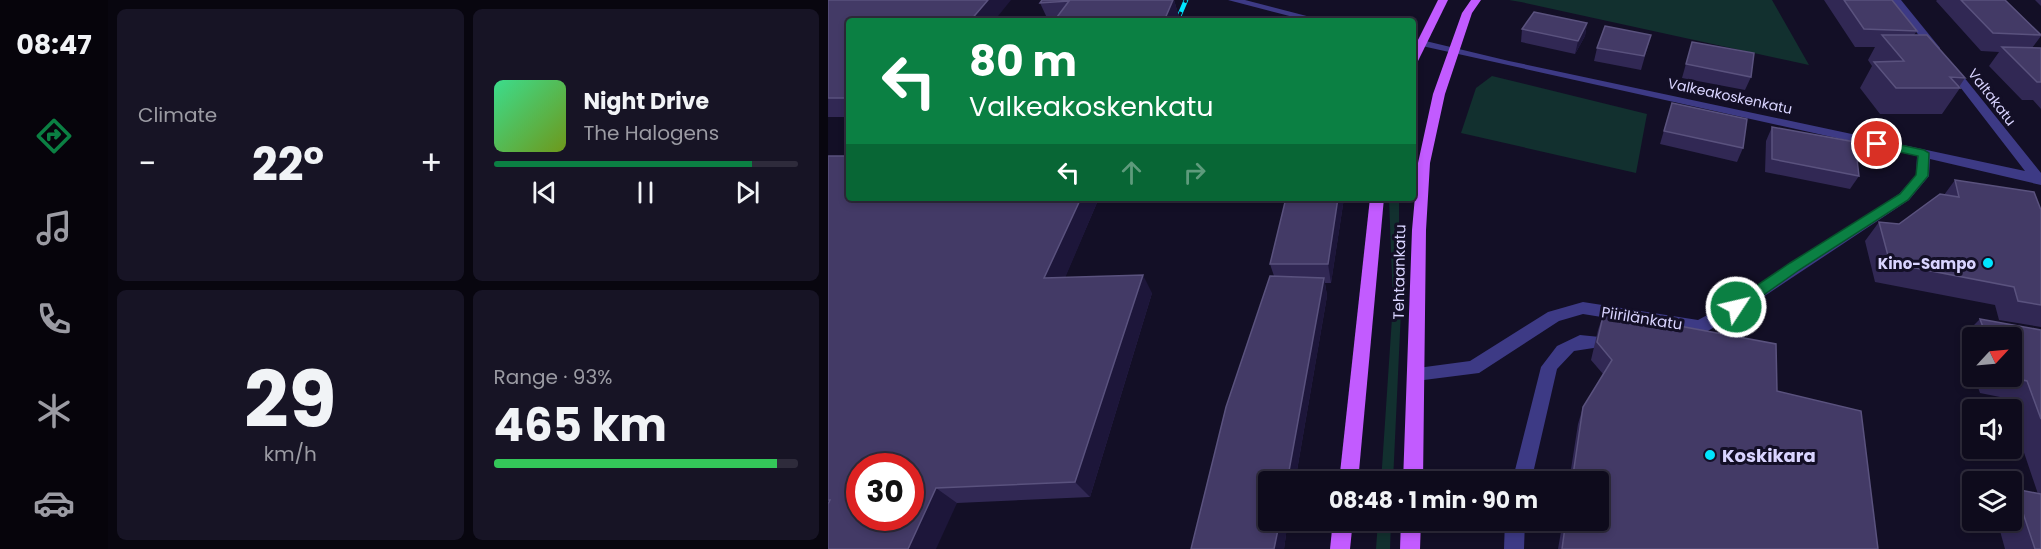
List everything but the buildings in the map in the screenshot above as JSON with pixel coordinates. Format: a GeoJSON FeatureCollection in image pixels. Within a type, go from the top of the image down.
{"type":"FeatureCollection","features":[{"type":"Feature","properties":{"kind":"main road"},"geometry":{"type":"LineString","coordinates":[[1417,42],[1443,0]]}},
{"type":"Feature","properties":{"kind":"main road","name":"Tehtaankatu"},"geometry":{"type":"LineString","coordinates":[[1413,471],[1419,230],[1424,163],[1439,94],[1467,13],[1476,0]]}},
{"type":"Feature","properties":{"kind":"main road","name":"Tehtaankatu"},"geometry":{"type":"LineString","coordinates":[[1349,471],[1377,201]]}},
{"type":"Feature","properties":{"kind":"main road"},"geometry":{"type":"LineString","coordinates":[[1340,549],[1342,531]]}},
{"type":"Feature","properties":{"kind":"main road"},"geometry":{"type":"LineString","coordinates":[[1410,549],[1411,531]]}},
{"type":"Feature","properties":{"kind":"street"},"geometry":{"type":"LineString","coordinates":[[1233,0],[1308,18]]}},
{"type":"Feature","properties":{"kind":"street","name":"Valtakatu"},"geometry":{"type":"LineString","coordinates":[[1896,0],[2040,180]]}},
{"type":"Feature","properties":{"kind":"street","name":"Valkeakoskenkatu"},"geometry":{"type":"LineString","coordinates":[[1417,42],[2040,180]]}},
{"type":"Feature","properties":{"kind":"street","name":"Piirilänkatu"},"geometry":{"type":"LineString","coordinates":[[1416,374],[1473,368],[1554,316],[1582,308],[1700,327],[1736,307],[1904,197],[1922,176],[1924,153]]}},
{"type":"Feature","properties":{"kind":"street"},"geometry":{"type":"LineString","coordinates":[[1524,471],[1549,367],[1556,355],[1573,343],[1594,342]]}},
{"type":"Feature","properties":{"kind":"street"},"geometry":{"type":"LineString","coordinates":[[1514,549],[1515,531]]}},
{"type":"Feature","properties":{"kind":"green space"},"geometry":{"type":"Polygon","coordinates":[[[1509,0],[1772,0],[1809,65],[1521,2],[1509,0]]]}},
{"type":"Feature","properties":{"kind":"green space"},"geometry":{"type":"Polygon","coordinates":[[[1492,76],[1647,114],[1636,173],[1461,133],[1476,88],[1492,76]]]}},
{"type":"Feature","properties":{"kind":"green space"},"geometry":{"type":"Polygon","coordinates":[[[1389,201],[1399,201],[1399,243],[1403,268],[1393,471],[1382,471],[1393,303],[1389,201]]]}},
{"type":"Feature","properties":{"kind":"green space"},"geometry":{"type":"Polygon","coordinates":[[[1377,531],[1391,531],[1390,549],[1376,549],[1377,531]]]}},
{"type":"Feature","properties":{"kind":"railway"},"geometry":{"type":"LineString","coordinates":[[1178,18],[1186,0]]}},
{"type":"Feature","properties":{"kind":"place","name":"Kino-Sampo"},"geometry":{"type":"Point","coordinates":[1988,263]}},
{"type":"Feature","properties":{"kind":"place","name":"Koskikara"},"geometry":{"type":"Point","coordinates":[1710,455]}},
{"type":"Feature","properties":{"kind":"route"},"geometry":{"type":"LineString","coordinates":[[1736,307],[1904,197],[1922,176],[1924,153],[1877,144]]}}]}
